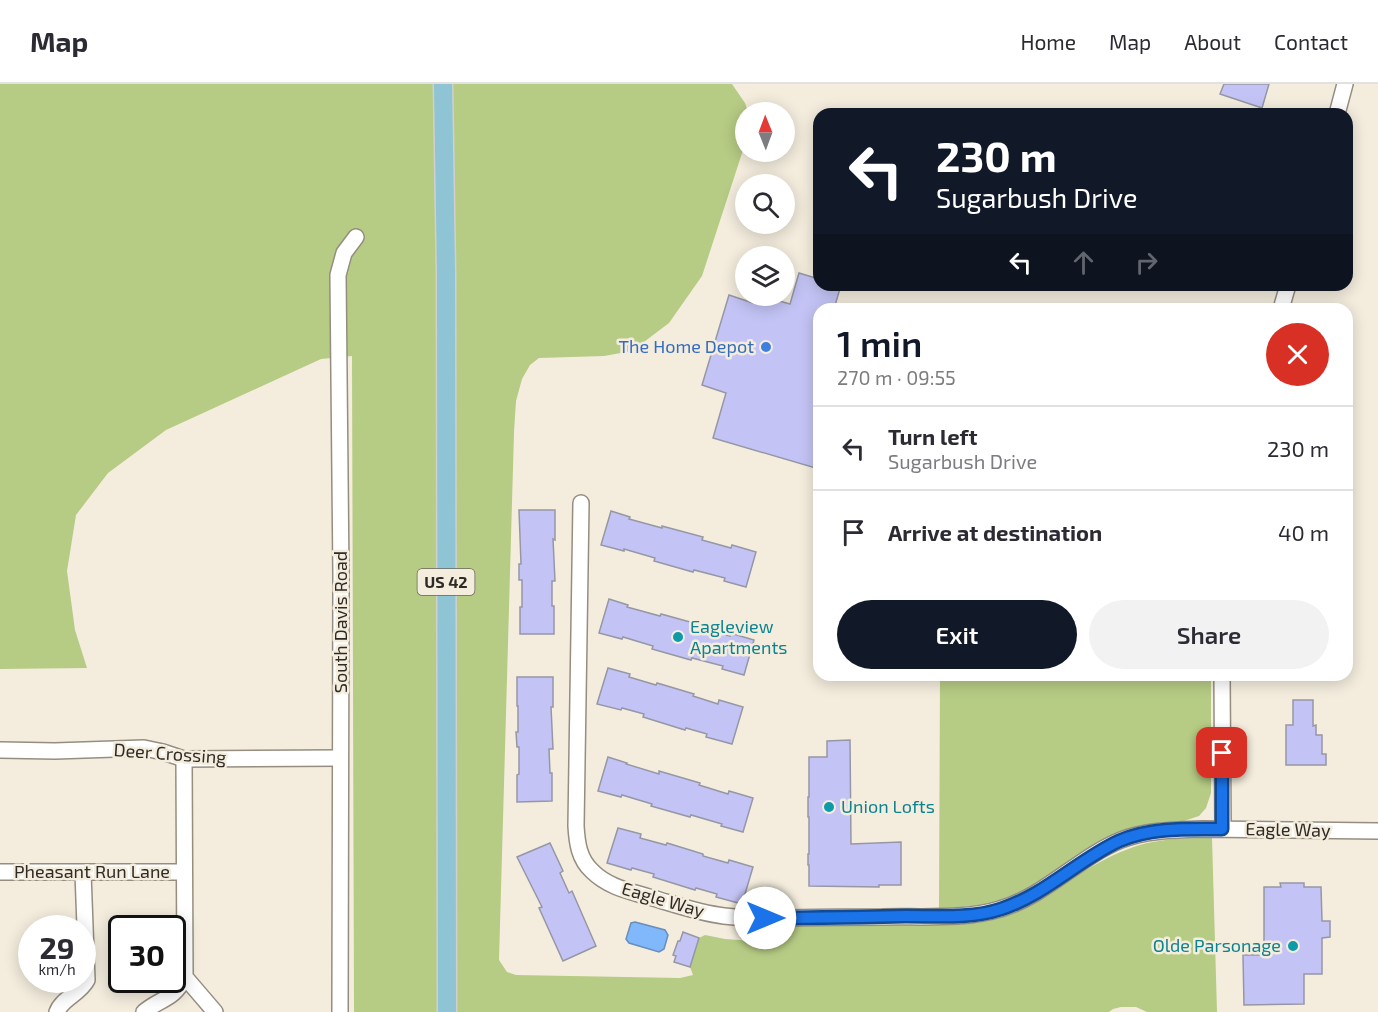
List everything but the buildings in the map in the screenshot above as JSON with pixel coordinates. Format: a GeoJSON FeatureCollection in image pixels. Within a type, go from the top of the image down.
{"type":"FeatureCollection","features":[{"type":"Feature","properties":{"kind":"main road","name":"US 42"},"geometry":{"type":"LineString","coordinates":[[443,84],[446,296],[447,1012]]}},
{"type":"Feature","properties":{"kind":"street"},"geometry":{"type":"LineString","coordinates":[[1338,108],[1345,84]]}},
{"type":"Feature","properties":{"kind":"street","name":"South Davis Road"},"geometry":{"type":"LineString","coordinates":[[340,1012],[341,565],[338,275],[344,253],[356,237]]}},
{"type":"Feature","properties":{"kind":"street","name":"Eagle Way"},"geometry":{"type":"LineString","coordinates":[[581,503],[576,826],[580,854],[587,866],[617,888],[700,912],[724,916],[778,918],[966,915],[1001,909],[1025,899],[1101,851],[1137,835],[1174,830],[1222,829],[1378,831]]}},
{"type":"Feature","properties":{"kind":"street"},"geometry":{"type":"LineString","coordinates":[[1222,681],[1222,829]]}},
{"type":"Feature","properties":{"kind":"street","name":"Deer Crossing"},"geometry":{"type":"LineString","coordinates":[[0,750],[144,748],[184,759],[340,758]]}},
{"type":"Feature","properties":{"kind":"street","name":"Pheasant Run Lane"},"geometry":{"type":"LineString","coordinates":[[184,759],[184,915]]}},
{"type":"Feature","properties":{"kind":"street","name":"Pheasant Run Lane"},"geometry":{"type":"LineString","coordinates":[[0,872],[184,872]]}},
{"type":"Feature","properties":{"kind":"street"},"geometry":{"type":"LineString","coordinates":[[57,1012],[60,1005],[83,987],[87,980],[83,873]]}},
{"type":"Feature","properties":{"kind":"street"},"geometry":{"type":"LineString","coordinates":[[186,979],[215,1012]]}},
{"type":"Feature","properties":{"kind":"street"},"geometry":{"type":"LineString","coordinates":[[144,1012],[175,993]]}},
{"type":"Feature","properties":{"kind":"green space"},"geometry":{"type":"Polygon","coordinates":[[[0,84],[439,84],[444,1012],[354,1012],[352,356],[321,359],[166,430],[108,473],[76,515],[67,571],[75,630],[87,668],[0,669],[0,84]]]}},
{"type":"Feature","properties":{"kind":"green space"},"geometry":{"type":"Polygon","coordinates":[[[447,84],[732,84],[744,102],[735,102],[735,162],[739,162],[702,276],[669,323],[632,351],[604,356],[539,358],[530,365],[522,379],[516,401],[499,960],[507,972],[516,975],[680,978],[693,975],[690,967],[699,938],[705,935],[754,941],[755,924],[979,921],[1012,912],[1087,869],[1133,847],[1168,840],[1212,838],[1217,1012],[1147,1012],[1136,1007],[1121,1007],[1109,1012],[451,1012],[447,84]]]}},
{"type":"Feature","properties":{"kind":"green space"},"geometry":{"type":"Polygon","coordinates":[[[940,681],[1211,681],[1211,793],[1206,808],[1199,816],[1121,833],[1016,894],[985,906],[939,908],[940,681]]]}},
{"type":"Feature","properties":{"kind":"water"},"geometry":{"type":"Polygon","coordinates":[[[631,923],[665,930],[668,935],[664,949],[659,952],[629,943],[626,939],[631,923]]]}},
{"type":"Feature","properties":{"kind":"place","name":"The Home Depot"},"geometry":{"type":"Point","coordinates":[766,347]}},
{"type":"Feature","properties":{"kind":"place","name":"Eagleview Apartments"},"geometry":{"type":"Point","coordinates":[678,637]}},
{"type":"Feature","properties":{"kind":"place","name":"Union Lofts"},"geometry":{"type":"Point","coordinates":[829,807]}},
{"type":"Feature","properties":{"kind":"place","name":"Olde Parsonage"},"geometry":{"type":"Point","coordinates":[1293,946]}},
{"type":"Feature","properties":{"kind":"route"},"geometry":{"type":"LineString","coordinates":[[765,918],[966,915],[1001,909],[1047,887],[1120,841],[1155,832],[1222,829],[1222,753]]}}]}
